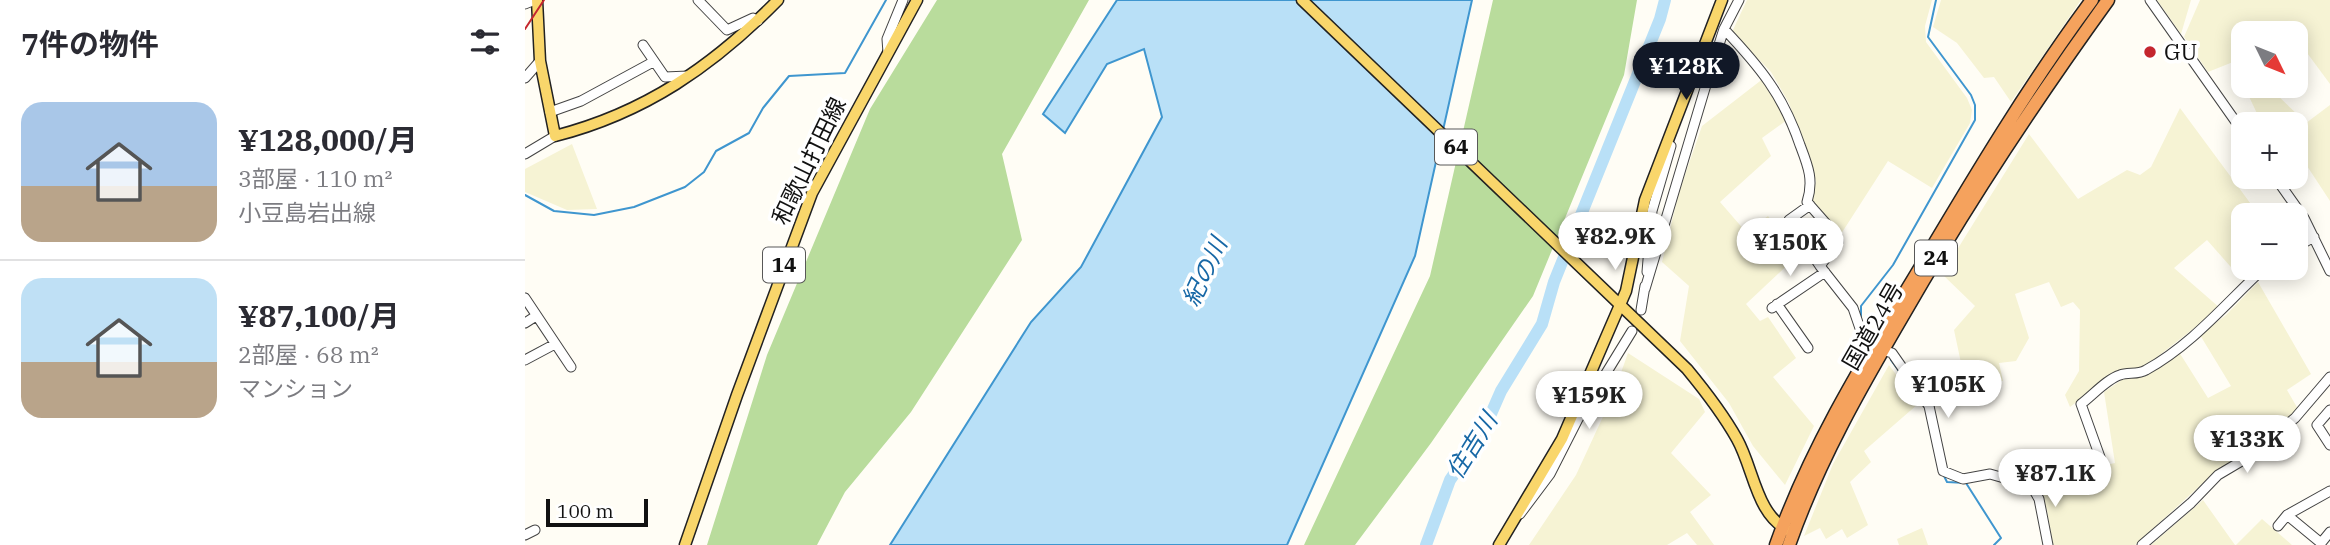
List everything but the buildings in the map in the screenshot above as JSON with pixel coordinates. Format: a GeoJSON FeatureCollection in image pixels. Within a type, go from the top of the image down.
{"type":"FeatureCollection","features":[{"type":"Feature","properties":{"kind":"highway","name":"国道24号"},"geometry":{"type":"LineString","coordinates":[[1877,349],[1974,178],[2092,0]]}},
{"type":"Feature","properties":{"kind":"highway","name":"国道24号"},"geometry":{"type":"LineString","coordinates":[[1776,545],[1788,535],[1808,463],[1877,349],[1989,171],[2108,0]]}},
{"type":"Feature","properties":{"kind":"main road"},"geometry":{"type":"LineString","coordinates":[[533,1],[540,61],[555,136],[597,125],[640,107],[688,76],[758,21],[778,0]]}},
{"type":"Feature","properties":{"kind":"main road","name":"和歌山打田線"},"geometry":{"type":"LineString","coordinates":[[685,545],[741,382],[812,193],[917,0]]}},
{"type":"Feature","properties":{"kind":"main road","name":"64"},"geometry":{"type":"LineString","coordinates":[[1302,0],[1621,304],[1636,327],[1687,369],[1717,404],[1739,442],[1766,512],[1788,535]]}},
{"type":"Feature","properties":{"kind":"main road"},"geometry":{"type":"LineString","coordinates":[[1499,545],[1520,514],[1562,439],[1621,304],[1632,272],[1645,200],[1722,0]]}},
{"type":"Feature","properties":{"kind":"street"},"geometry":{"type":"LineString","coordinates":[[698,0],[727,30],[753,18],[758,21]]}},
{"type":"Feature","properties":{"kind":"street"},"geometry":{"type":"LineString","coordinates":[[888,53],[887,39],[903,0]]}},
{"type":"Feature","properties":{"kind":"street"},"geometry":{"type":"LineString","coordinates":[[1645,289],[1724,29],[1738,0]]}},
{"type":"Feature","properties":{"kind":"street"},"geometry":{"type":"LineString","coordinates":[[2150,0],[2231,115]]}},
{"type":"Feature","properties":{"kind":"street"},"geometry":{"type":"LineString","coordinates":[[1724,29],[1762,69],[1785,104],[1812,178],[1807,202],[1837,236],[1838,242],[1822,269],[1775,306],[1808,348]]}},
{"type":"Feature","properties":{"kind":"street"},"geometry":{"type":"LineString","coordinates":[[642,45],[665,78],[688,76]]}},
{"type":"Feature","properties":{"kind":"street"},"geometry":{"type":"LineString","coordinates":[[525,78],[540,61]]}},
{"type":"Feature","properties":{"kind":"street"},"geometry":{"type":"LineString","coordinates":[[551,112],[581,101],[653,62]]}},
{"type":"Feature","properties":{"kind":"street"},"geometry":{"type":"LineString","coordinates":[[1641,310],[1652,211],[1678,125],[1683,97]]}},
{"type":"Feature","properties":{"kind":"street"},"geometry":{"type":"LineString","coordinates":[[525,154],[555,136]]}},
{"type":"Feature","properties":{"kind":"street"},"geometry":{"type":"LineString","coordinates":[[2283,189],[2314,237],[2330,269]]}},
{"type":"Feature","properties":{"kind":"street"},"geometry":{"type":"LineString","coordinates":[[1810,205],[1789,220],[1822,269],[1853,308],[1864,340],[1877,349],[1892,353],[1929,406],[1943,471],[1963,480],[1990,474],[2032,486]]}},
{"type":"Feature","properties":{"kind":"street"},"geometry":{"type":"LineString","coordinates":[[2308,240],[2314,237]]}},
{"type":"Feature","properties":{"kind":"street"},"geometry":{"type":"LineString","coordinates":[[2048,545],[2039,499],[2028,480],[2098,461],[2100,457],[2081,404],[2120,374],[2145,372],[2222,313],[2232,298],[2251,280]]}},
{"type":"Feature","properties":{"kind":"street"},"geometry":{"type":"LineString","coordinates":[[525,298],[571,367]]}},
{"type":"Feature","properties":{"kind":"street"},"geometry":{"type":"LineString","coordinates":[[525,323],[536,316]]}},
{"type":"Feature","properties":{"kind":"street"},"geometry":{"type":"LineString","coordinates":[[1520,514],[1550,474],[1579,419],[1636,327]]}},
{"type":"Feature","properties":{"kind":"street"},"geometry":{"type":"LineString","coordinates":[[525,360],[555,344]]}},
{"type":"Feature","properties":{"kind":"street"},"geometry":{"type":"LineString","coordinates":[[2141,545],[2191,503],[2218,475],[2245,459],[2295,418],[2330,377]]}},
{"type":"Feature","properties":{"kind":"street"},"geometry":{"type":"LineString","coordinates":[[2330,410],[2316,425],[2330,445]]}},
{"type":"Feature","properties":{"kind":"street"},"geometry":{"type":"LineString","coordinates":[[2278,526],[2287,515],[2330,491]]}},
{"type":"Feature","properties":{"kind":"street"},"geometry":{"type":"LineString","coordinates":[[2287,515],[2321,542],[2330,532]]}},
{"type":"Feature","properties":{"kind":"street"},"geometry":{"type":"LineString","coordinates":[[525,535],[535,530]]}},
{"type":"Feature","properties":{"kind":"shaded area"},"geometry":{"type":"Polygon","coordinates":[[[1747,0],[1932,0],[1925,26],[1926,42],[1967,98],[1972,110],[1970,123],[1932,188],[1888,161],[1841,234],[1812,201],[1816,181],[1789,103],[1771,72],[1732,32],[1747,0]]]}},
{"type":"Feature","properties":{"kind":"shaded area"},"geometry":{"type":"Polygon","coordinates":[[[1941,0],[2081,0],[2011,102],[1994,77],[1984,78],[1957,43],[1933,27],[1941,0]]]}},
{"type":"Feature","properties":{"kind":"shaded area"},"geometry":{"type":"Polygon","coordinates":[[[2157,0],[2191,0],[2181,34],[2157,0]]]}},
{"type":"Feature","properties":{"kind":"shaded area"},"geometry":{"type":"Polygon","coordinates":[[[2200,0],[2330,0],[2330,84],[2308,54],[2308,21],[2231,21],[2231,63],[2208,72],[2184,37],[2200,0]]]}},
{"type":"Feature","properties":{"kind":"shaded area"},"geometry":{"type":"Polygon","coordinates":[[[1764,78],[1787,120],[1762,138],[1771,156],[1720,202],[1746,232],[1768,216],[1797,256],[1746,304],[1760,321],[1768,317],[1796,358],[1773,377],[1814,426],[1785,485],[1753,446],[1729,403],[1680,341],[1689,286],[1662,262],[1679,192],[1702,126],[1764,78]]]}},
{"type":"Feature","properties":{"kind":"shaded area"},"geometry":{"type":"Polygon","coordinates":[[[2250,98],[2280,98],[2295,112],[2256,112],[2250,98]]]}},
{"type":"Feature","properties":{"kind":"shaded area"},"geometry":{"type":"Polygon","coordinates":[[[2330,105],[2330,201],[2308,168],[2308,122],[2330,105]]]}},
{"type":"Feature","properties":{"kind":"shaded area"},"geometry":{"type":"Polygon","coordinates":[[[2180,108],[2231,177],[2231,189],[2240,189],[2250,203],[2231,203],[2231,267],[2207,240],[2174,268],[2220,308],[2143,368],[2119,370],[2070,407],[2065,395],[2079,371],[2080,310],[2073,302],[2061,307],[2049,282],[2015,294],[2029,338],[2016,361],[1999,363],[2003,381],[1964,377],[1954,330],[1975,306],[1942,274],[2029,134],[2078,199],[2127,170],[2140,175],[2151,167],[2180,108]]]}},
{"type":"Feature","properties":{"kind":"shaded area"},"geometry":{"type":"Polygon","coordinates":[[[572,144],[597,209],[567,210],[525,192],[525,169],[572,144]]]}},
{"type":"Feature","properties":{"kind":"shaded area"},"geometry":{"type":"Polygon","coordinates":[[[2258,282],[2311,374],[2287,390],[2298,409],[2248,451],[2214,473],[2135,545],[2053,545],[2047,510],[2036,481],[2115,463],[2104,392],[2123,379],[2146,376],[2179,352],[2208,398],[2231,386],[2200,335],[2226,315],[2258,282]]]}},
{"type":"Feature","properties":{"kind":"shaded area"},"geometry":{"type":"Polygon","coordinates":[[[1628,353],[1699,399],[1705,412],[1671,453],[1711,495],[1690,512],[1714,545],[1697,545],[1687,533],[1667,545],[1529,545],[1576,475],[1613,395],[1628,353]]]}},
{"type":"Feature","properties":{"kind":"shaded area"},"geometry":{"type":"Polygon","coordinates":[[[1889,365],[1918,404],[1864,451],[1871,462],[1850,482],[1868,525],[1847,538],[1842,529],[1826,539],[1820,528],[1804,536],[1833,464],[1889,365]]]}},
{"type":"Feature","properties":{"kind":"shaded area"},"geometry":{"type":"Polygon","coordinates":[[[2203,500],[2235,545],[2151,545],[2203,500]]]}},
{"type":"Feature","properties":{"kind":"shaded area"},"geometry":{"type":"Polygon","coordinates":[[[2262,519],[2292,545],[2236,545],[2262,519]]]}},
{"type":"Feature","properties":{"kind":"shaded area"},"geometry":{"type":"Polygon","coordinates":[[[1922,528],[1928,545],[1899,545],[1897,539],[1922,528]]]}},
{"type":"Feature","properties":{"kind":"green space"},"geometry":{"type":"Polygon","coordinates":[[[937,0],[1089,0],[1002,154],[1022,240],[911,412],[845,492],[817,545],[707,545],[767,355],[870,109],[937,0]]]}},
{"type":"Feature","properties":{"kind":"green space"},"geometry":{"type":"Polygon","coordinates":[[[1493,0],[1637,0],[1624,75],[1533,296],[1431,443],[1355,545],[1304,545],[1430,276],[1493,0]]]}},
{"type":"Feature","properties":{"kind":"water","name":"紀の川"},"geometry":{"type":"Polygon","coordinates":[[[1117,0],[1472,0],[1415,256],[1287,545],[890,545],[1031,322],[1081,267],[1162,117],[1144,49],[1107,64],[1065,133],[1043,114],[1117,0]]]}},
{"type":"Feature","properties":{"kind":"waterway"},"geometry":{"type":"LineString","coordinates":[[525,195],[554,211],[594,215],[634,207],[685,187],[704,172],[716,151],[749,133],[763,108],[789,76],[845,73],[886,0]]}},
{"type":"Feature","properties":{"kind":"waterway","name":"住吉川"},"geometry":{"type":"LineString","coordinates":[[1426,545],[1450,480],[1483,432],[1501,391],[1542,324],[1554,282],[1660,19],[1665,0]]}},
{"type":"Feature","properties":{"kind":"waterway"},"geometry":{"type":"LineString","coordinates":[[1861,319],[1861,306],[1893,265],[1975,120],[1975,105],[1971,95],[1928,37],[1936,0]]}},
{"type":"Feature","properties":{"kind":"waterway"},"geometry":{"type":"LineString","coordinates":[[1891,360],[1909,385]]}},
{"type":"Feature","properties":{"kind":"waterway"},"geometry":{"type":"LineString","coordinates":[[1944,476],[1947,482],[1966,483],[2001,538],[1994,545]]}},
{"type":"Feature","properties":{"kind":"railway"},"geometry":{"type":"LineString","coordinates":[[525,29],[544,0]]}},
{"type":"Feature","properties":{"kind":"place","name":"GU"},"geometry":{"type":"Point","coordinates":[2150,52]}}]}
